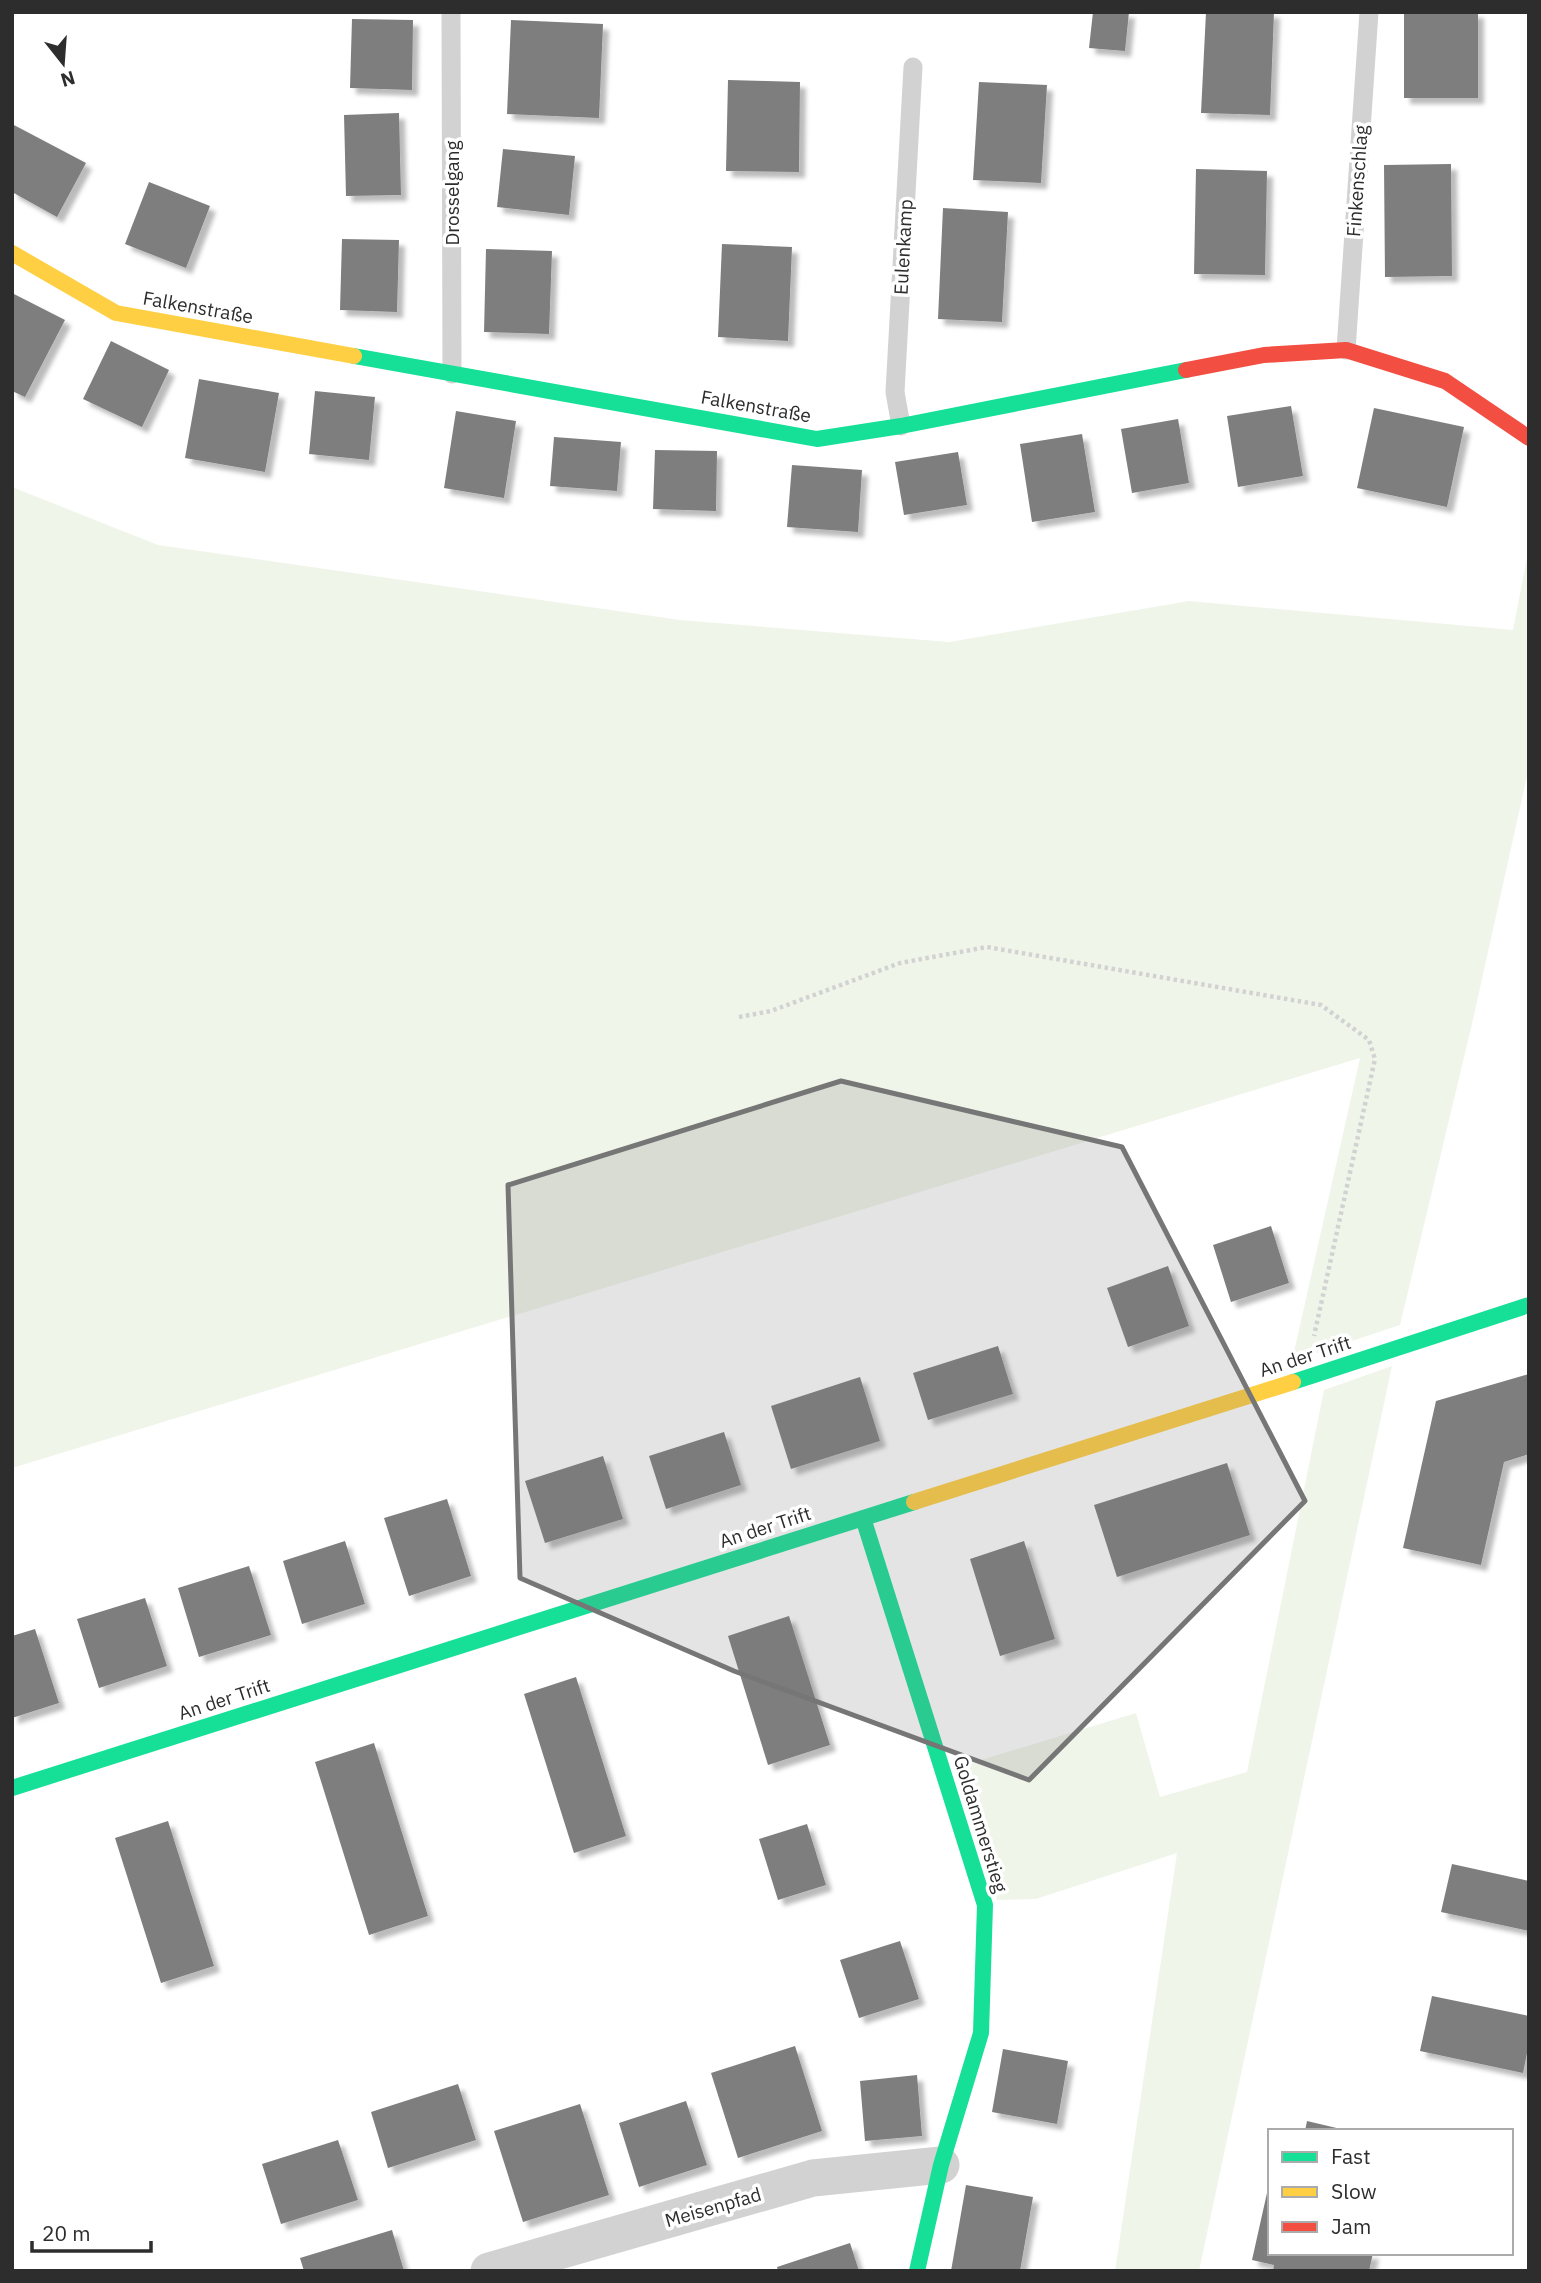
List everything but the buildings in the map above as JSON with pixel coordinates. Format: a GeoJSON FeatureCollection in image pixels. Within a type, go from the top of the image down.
{"type":"FeatureCollection","features":[{"type":"Feature","properties":{"kind":"street","name":"Falkenstraße"},"geometry":{"type":"LineString","coordinates":[[12,253],[116,313],[817,439],[901,426],[1264,355],[1346,350],[1445,381],[1529,439]]}},
{"type":"Feature","properties":{"kind":"street","name":"An der Trift"},"geometry":{"type":"LineString","coordinates":[[12,1788],[1529,1305]]}},
{"type":"Feature","properties":{"kind":"street","name":"Goldammerstieg"},"geometry":{"type":"LineString","coordinates":[[863,1518],[985,1905],[981,2034],[941,2165],[917,2271]]}},
{"type":"Feature","properties":{"kind":"street","name":"Meisenpfad"},"geometry":{"type":"LineString","coordinates":[[489,2271],[813,2178],[941,2165]]}},
{"type":"Feature","properties":{"kind":"lane","name":"Drosselgang"},"geometry":{"type":"LineString","coordinates":[[451,12],[452,374]]}},
{"type":"Feature","properties":{"kind":"lane","name":"Finkenschlag"},"geometry":{"type":"LineString","coordinates":[[1346,350],[1369,12]]}},
{"type":"Feature","properties":{"kind":"lane","name":"Eulenkamp"},"geometry":{"type":"LineString","coordinates":[[901,426],[895,391],[913,67]]}},
{"type":"Feature","properties":{"kind":"path"},"geometry":{"type":"LineString","coordinates":[[739,1017],[771,1011],[900,963],[987,947],[1321,1005],[1369,1040],[1375,1059],[1312,1345],[1319,1374]]}},
{"type":"Feature","properties":{"kind":"highlighted area"},"geometry":{"type":"Polygon","coordinates":[[[841,1081],[1122,1147],[1305,1501],[1029,1780],[734,1671],[520,1578],[508,1185],[841,1081]]]}},
{"type":"Feature","properties":{"kind":"shaded area"},"geometry":{"type":"Polygon","coordinates":[[[12,487],[158,545],[680,620],[949,642],[1189,601],[1513,630],[1529,547],[1529,767],[1472,1024],[1400,1325],[1292,1361],[1360,1058],[12,1468],[12,487]]]}},
{"type":"Feature","properties":{"kind":"shaded area"},"geometry":{"type":"Polygon","coordinates":[[[1392,1366],[1199,2271],[1115,2271],[1177,1853],[1036,1899],[997,1900],[955,1768],[1136,1713],[1160,1797],[1247,1772],[1324,1390],[1392,1366]]]}},
{"type":"Feature","properties":{"kind":"traffic: fast"},"geometry":{"type":"LineString","coordinates":[[354,356],[817,439],[901,426],[1186,370]]}},
{"type":"Feature","properties":{"kind":"traffic: fast"},"geometry":{"type":"LineString","coordinates":[[1293,1382],[1529,1305]]}},
{"type":"Feature","properties":{"kind":"traffic: fast"},"geometry":{"type":"LineString","coordinates":[[12,1788],[914,1502]]}},
{"type":"Feature","properties":{"kind":"traffic: fast"},"geometry":{"type":"LineString","coordinates":[[863,1518],[985,1905],[981,2033],[941,2165],[917,2271]]}},
{"type":"Feature","properties":{"kind":"traffic: slow"},"geometry":{"type":"LineString","coordinates":[[12,253],[116,313],[354,356]]}},
{"type":"Feature","properties":{"kind":"traffic: slow"},"geometry":{"type":"LineString","coordinates":[[914,1502],[1293,1382]]}},
{"type":"Feature","properties":{"kind":"traffic: jam"},"geometry":{"type":"LineString","coordinates":[[1186,370],[1264,355],[1346,350],[1445,381],[1529,438]]}}]}
